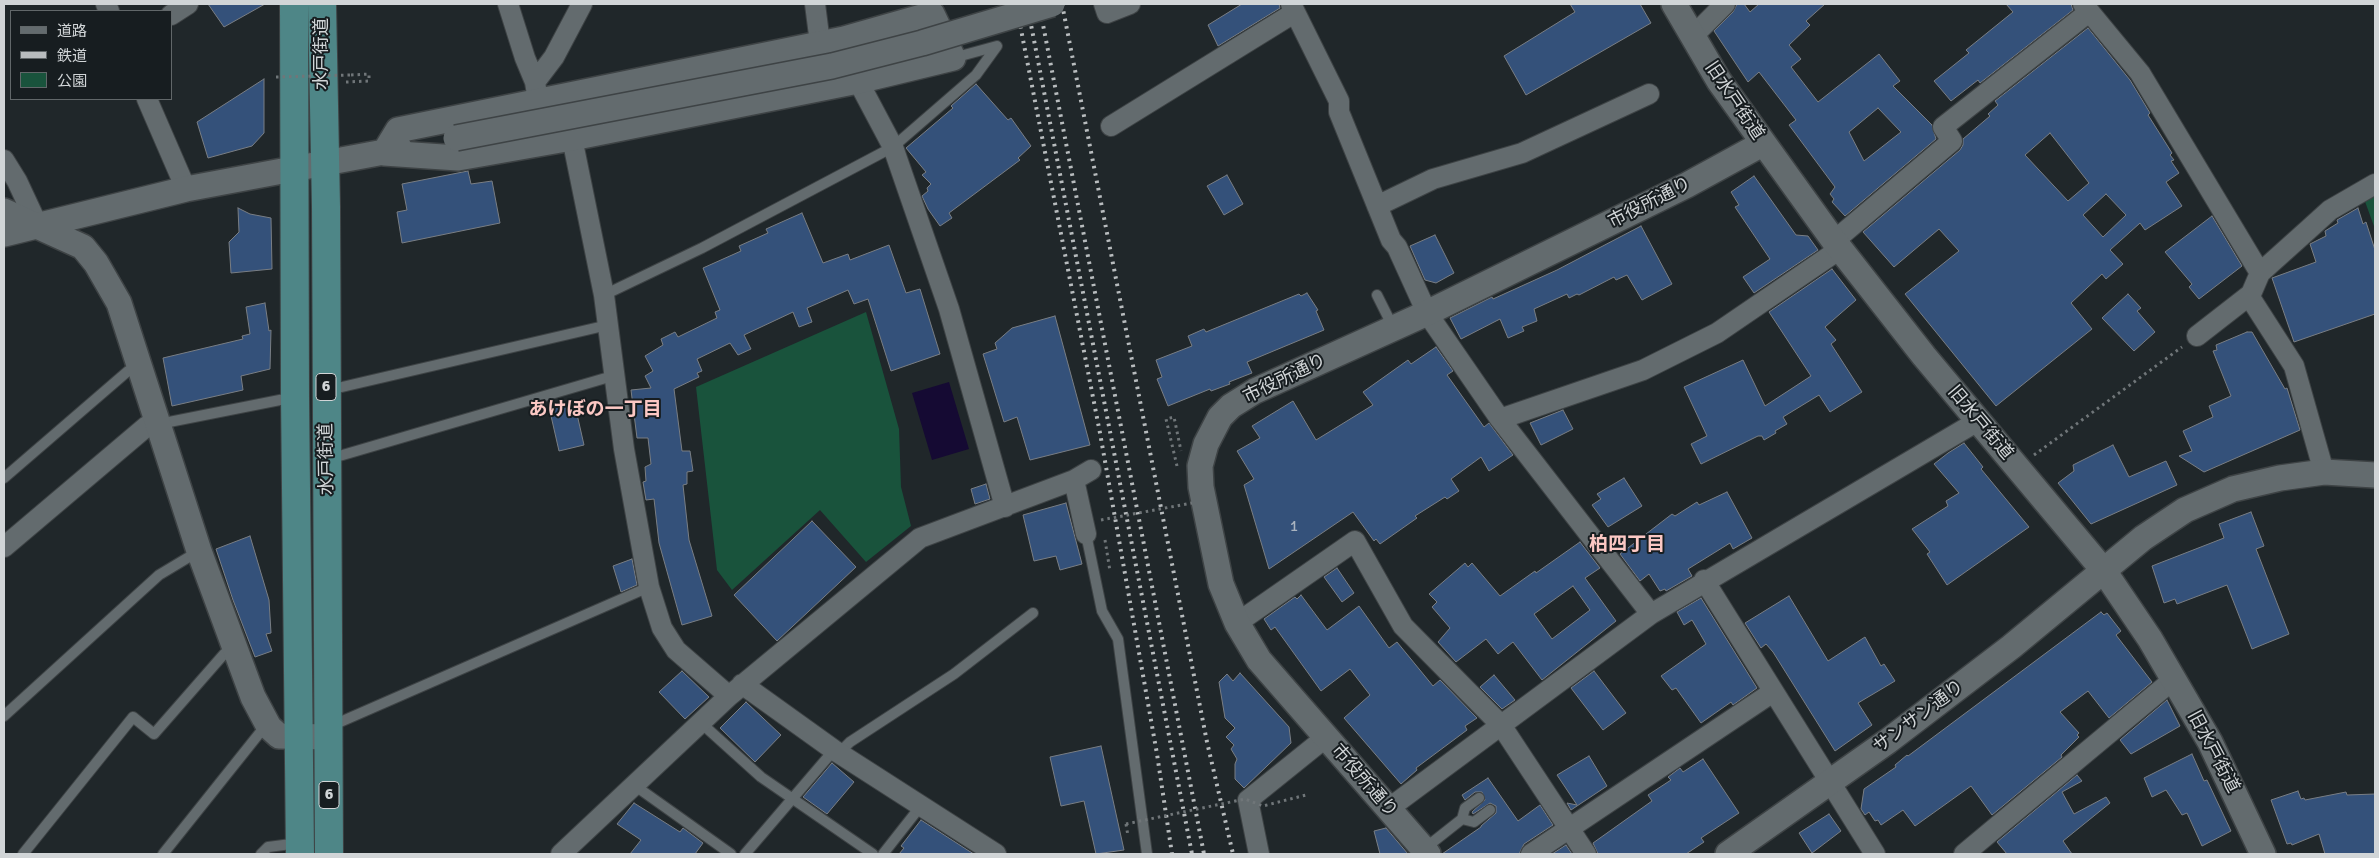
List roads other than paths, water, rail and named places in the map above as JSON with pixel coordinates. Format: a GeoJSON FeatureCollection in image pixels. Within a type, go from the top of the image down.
{"type":"FeatureCollection","features":[{"type":"Feature","properties":{"kind":"highway","name":"水戸街道"},"geometry":{"type":"LineString","coordinates":[[294,4],[293,170],[300,849]]}},
{"type":"Feature","properties":{"kind":"highway","name":"水戸街道"},"geometry":{"type":"LineString","coordinates":[[322,4],[329,854]]}},
{"type":"Feature","properties":{"kind":"street"},"geometry":{"type":"LineString","coordinates":[[172,14],[188,4]]}},
{"type":"Feature","properties":{"kind":"street"},"geometry":{"type":"LineString","coordinates":[[508,4],[536,92]]}},
{"type":"Feature","properties":{"kind":"street"},"geometry":{"type":"LineString","coordinates":[[536,92],[582,4]]}},
{"type":"Feature","properties":{"kind":"street"},"geometry":{"type":"LineString","coordinates":[[815,4],[832,41],[858,81],[893,146],[949,309],[1005,508]]}},
{"type":"Feature","properties":{"kind":"street"},"geometry":{"type":"LineString","coordinates":[[4,234],[186,189],[324,165],[832,66],[922,43],[1052,4]]}},
{"type":"Feature","properties":{"kind":"street"},"geometry":{"type":"LineString","coordinates":[[1104,4],[1107,12],[1130,4]]}},
{"type":"Feature","properties":{"kind":"street","name":"旧水戸街道"},"geometry":{"type":"LineString","coordinates":[[1674,4],[1692,37],[1762,144],[1837,245],[1978,421],[2104,571],[2174,679],[2210,742],[2263,854]]}},
{"type":"Feature","properties":{"kind":"street"},"geometry":{"type":"LineString","coordinates":[[1692,37],[1725,4]]}},
{"type":"Feature","properties":{"kind":"street"},"geometry":{"type":"LineString","coordinates":[[1111,126],[1293,8],[1339,101],[1339,112],[1391,240],[1397,247],[1427,313],[1500,419],[1651,614]]}},
{"type":"Feature","properties":{"kind":"street"},"geometry":{"type":"LineString","coordinates":[[1500,419],[1643,370],[1717,333],[1837,245],[1952,141],[1943,127],[2086,8],[2140,73],[2260,273]]}},
{"type":"Feature","properties":{"kind":"street"},"geometry":{"type":"LineString","coordinates":[[929,9],[953,58],[858,81],[572,138],[458,158],[384,153],[398,130],[536,92],[832,41],[929,9]]}},
{"type":"Feature","properties":{"kind":"street"},"geometry":{"type":"LineString","coordinates":[[1377,206],[1433,179],[1522,153],[1649,94]]}},
{"type":"Feature","properties":{"kind":"street"},"geometry":{"type":"LineString","coordinates":[[147,100],[186,189]]}},
{"type":"Feature","properties":{"kind":"street"},"geometry":{"type":"LineString","coordinates":[[572,138],[604,295],[616,375],[622,440],[649,588],[662,628],[676,650],[996,854]]}},
{"type":"Feature","properties":{"kind":"street","name":"市役所通り"},"geometry":{"type":"LineString","coordinates":[[1426,852],[1259,660],[1237,624],[1221,584],[1201,486],[1200,466],[1206,444],[1217,424],[1231,406],[1255,391],[1427,313],[1687,185],[1762,144]]}},
{"type":"Feature","properties":{"kind":"street"},"geometry":{"type":"LineString","coordinates":[[4,160],[17,181],[38,226]]}},
{"type":"Feature","properties":{"kind":"street"},"geometry":{"type":"LineString","coordinates":[[2324,472],[2294,366],[2251,299],[2251,294],[2260,273],[2330,210],[2375,184]]}},
{"type":"Feature","properties":{"kind":"street"},"geometry":{"type":"LineString","coordinates":[[4,211],[83,247],[96,263],[119,303],[199,551],[234,650],[253,697],[269,726],[279,736],[299,738],[329,732]]}},
{"type":"Feature","properties":{"kind":"street"},"geometry":{"type":"LineString","coordinates":[[2196,336],[2251,294]]}},
{"type":"Feature","properties":{"kind":"street"},"geometry":{"type":"LineString","coordinates":[[1388,809],[1651,614],[1704,580],[1978,421]]}},
{"type":"Feature","properties":{"kind":"street"},"geometry":{"type":"LineString","coordinates":[[4,547],[147,426],[159,424]]}},
{"type":"Feature","properties":{"kind":"street","name":"サンサン通り"},"geometry":{"type":"LineString","coordinates":[[1728,854],[1832,782],[2011,647],[2143,538],[2185,510],[2234,489],[2280,478],[2324,472],[2375,475]]}},
{"type":"Feature","properties":{"kind":"street"},"geometry":{"type":"LineString","coordinates":[[561,854],[736,690],[920,538],[1005,508],[1082,475],[1086,534]]}},
{"type":"Feature","properties":{"kind":"street"},"geometry":{"type":"LineString","coordinates":[[1237,624],[1355,541],[1403,626],[1501,725],[1571,828],[1586,854]]}},
{"type":"Feature","properties":{"kind":"street"},"geometry":{"type":"LineString","coordinates":[[1704,580],[1832,782],[1875,854]]}},
{"type":"Feature","properties":{"kind":"street"},"geometry":{"type":"LineString","coordinates":[[1964,854],[2174,679]]}},
{"type":"Feature","properties":{"kind":"street"},"geometry":{"type":"LineString","coordinates":[[1531,854],[1774,692]]}},
{"type":"Feature","properties":{"kind":"street"},"geometry":{"type":"LineString","coordinates":[[1259,854],[1248,800],[1325,738]]}},
{"type":"Feature","properties":{"kind":"lane"},"geometry":{"type":"LineString","coordinates":[[604,295],[702,248],[893,146],[976,75],[997,46],[953,58]]}},
{"type":"Feature","properties":{"kind":"lane"},"geometry":{"type":"LineString","coordinates":[[1377,295],[1394,328]]}},
{"type":"Feature","properties":{"kind":"lane"},"geometry":{"type":"LineString","coordinates":[[326,390],[608,325]]}},
{"type":"Feature","properties":{"kind":"lane"},"geometry":{"type":"LineString","coordinates":[[4,478],[128,371],[141,367]]}},
{"type":"Feature","properties":{"kind":"lane"},"geometry":{"type":"LineString","coordinates":[[327,460],[616,375]]}},
{"type":"Feature","properties":{"kind":"lane"},"geometry":{"type":"LineString","coordinates":[[159,424],[295,397]]}},
{"type":"Feature","properties":{"kind":"lane"},"geometry":{"type":"LineString","coordinates":[[1086,534],[1102,611],[1118,639],[1147,854]]}},
{"type":"Feature","properties":{"kind":"lane"},"geometry":{"type":"LineString","coordinates":[[4,716],[159,575],[199,551]]}},
{"type":"Feature","properties":{"kind":"lane"},"geometry":{"type":"LineString","coordinates":[[329,732],[649,588]]}},
{"type":"Feature","properties":{"kind":"lane"},"geometry":{"type":"LineString","coordinates":[[745,854],[836,751],[954,674],[1033,613]]}},
{"type":"Feature","properties":{"kind":"lane"},"geometry":{"type":"LineString","coordinates":[[23,854],[134,717],[154,734],[224,654],[234,650]]}},
{"type":"Feature","properties":{"kind":"lane"},"geometry":{"type":"LineString","coordinates":[[700,722],[760,777],[873,854]]}},
{"type":"Feature","properties":{"kind":"lane"},"geometry":{"type":"LineString","coordinates":[[163,854],[262,730],[269,726]]}},
{"type":"Feature","properties":{"kind":"lane"},"geometry":{"type":"LineString","coordinates":[[634,786],[731,854]]}},
{"type":"Feature","properties":{"kind":"lane"},"geometry":{"type":"LineString","coordinates":[[1426,852],[1462,819],[1465,808],[1478,798]]}},
{"type":"Feature","properties":{"kind":"lane"},"geometry":{"type":"LineString","coordinates":[[883,854],[920,807]]}},
{"type":"Feature","properties":{"kind":"lane"},"geometry":{"type":"LineString","coordinates":[[1462,819],[1474,822],[1490,810]]}},
{"type":"Feature","properties":{"kind":"lane"},"geometry":{"type":"LineString","coordinates":[[261,854],[268,847],[300,849]]}},
{"type":"Feature","properties":{"kind":"railway"},"geometry":{"type":"LineString","coordinates":[[1016,4],[1100,433],[1157,754],[1172,854]]}},
{"type":"Feature","properties":{"kind":"railway"},"geometry":{"type":"LineString","coordinates":[[1027,4],[1192,854]]}},
{"type":"Feature","properties":{"kind":"railway"},"geometry":{"type":"LineString","coordinates":[[1039,4],[1204,854]]}},
{"type":"Feature","properties":{"kind":"railway"},"geometry":{"type":"LineString","coordinates":[[1062,4],[1207,742],[1233,854]]}},
{"type":"Feature","properties":{"kind":"district","name":"あけぼの一丁目"},"geometry":{"type":"Point","coordinates":[595,410]}},
{"type":"Feature","properties":{"kind":"district","name":"柏四丁目"},"geometry":{"type":"Point","coordinates":[1627,545]}}]}
